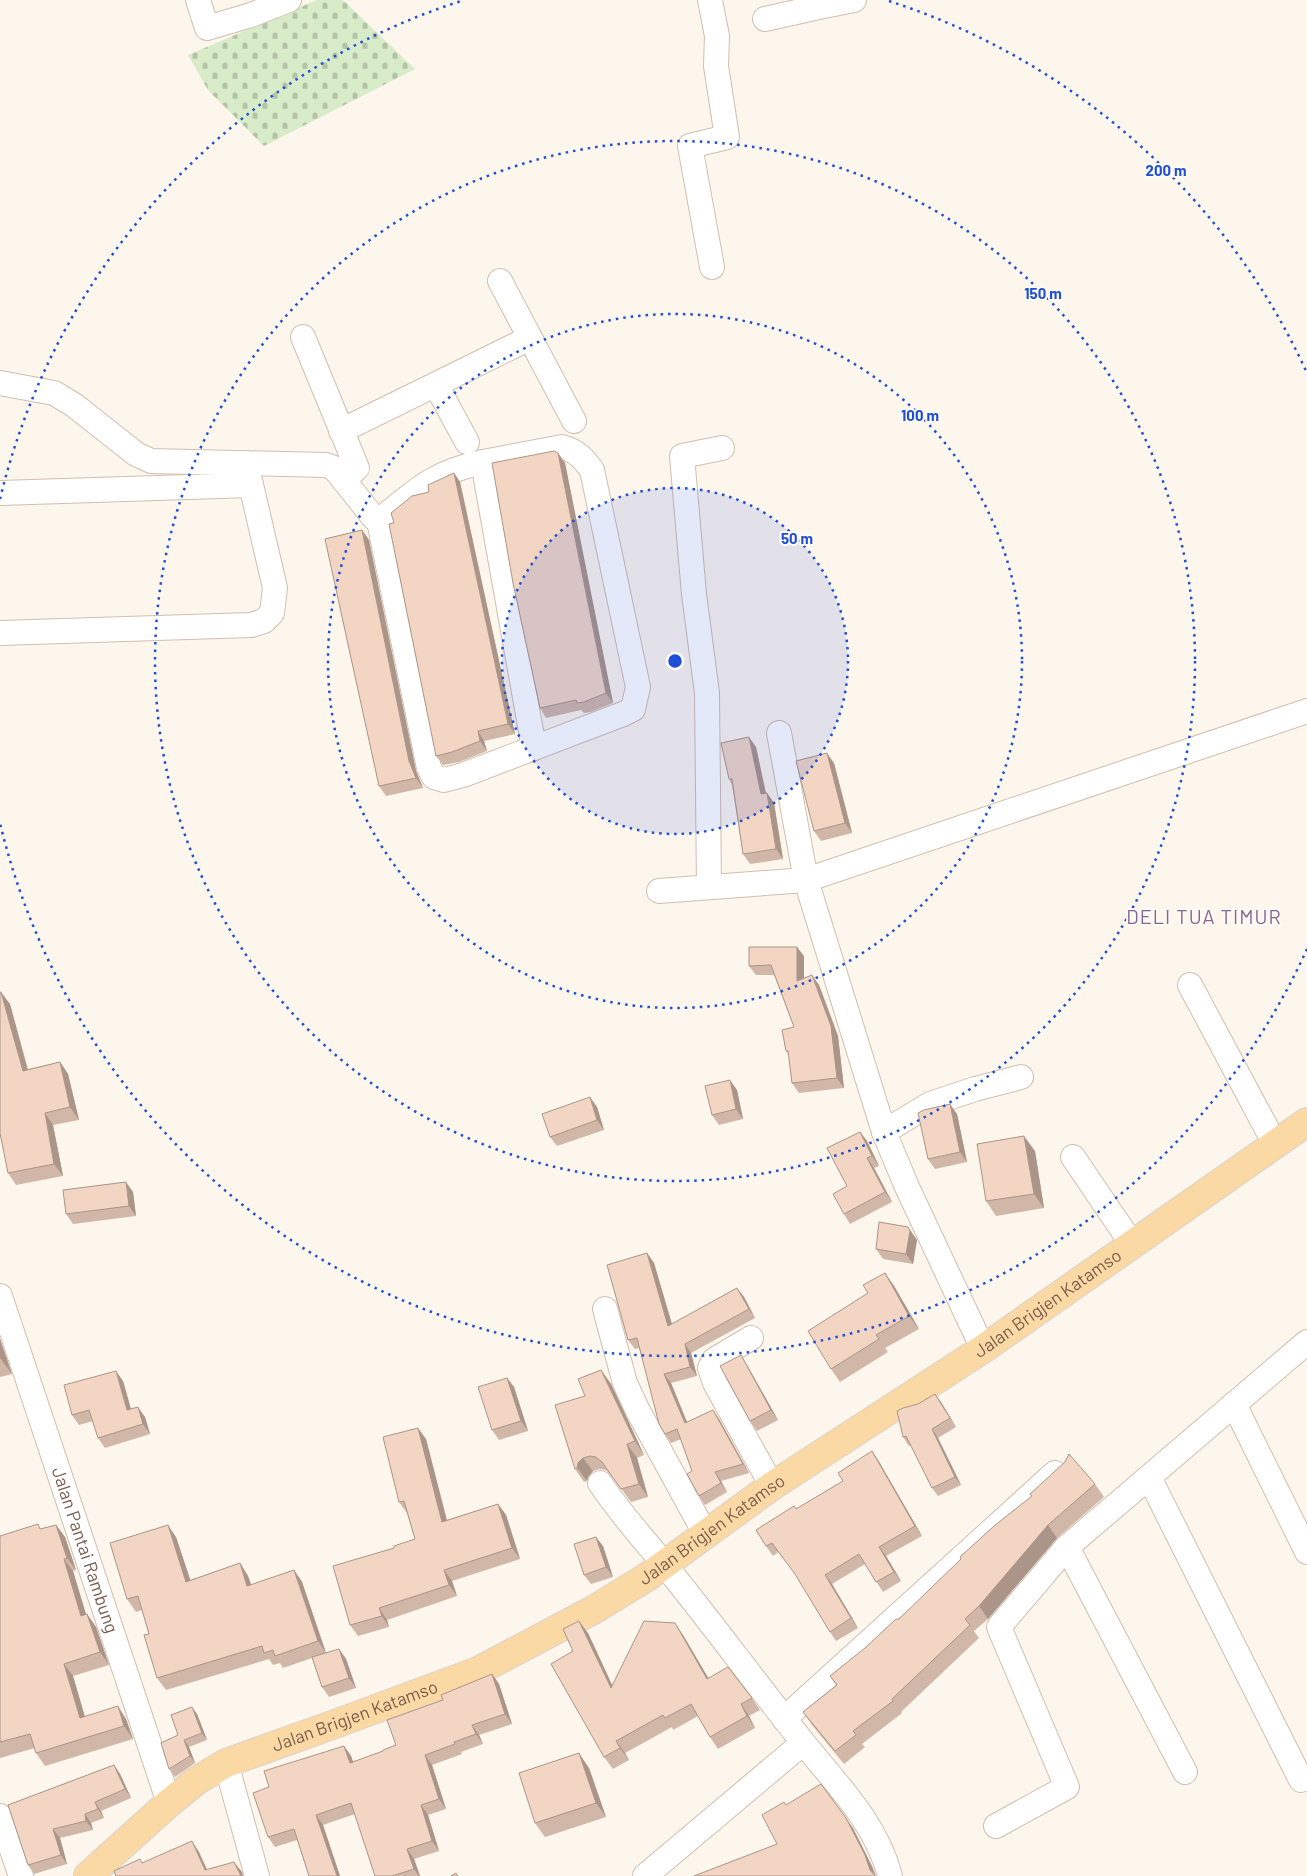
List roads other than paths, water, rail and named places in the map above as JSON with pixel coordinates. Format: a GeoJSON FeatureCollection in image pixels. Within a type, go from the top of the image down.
{"type":"FeatureCollection","features":[{"type":"Feature","properties":{"kind":"main road","name":"Jalan Brigjen Katamso"},"geometry":{"type":"LineString","coordinates":[[88,1876],[169,1803],[196,1781],[226,1763],[478,1671],[595,1609],[647,1577],[772,1486],[983,1349],[1307,1122]]}},
{"type":"Feature","properties":{"kind":"street"},"geometry":{"type":"LineString","coordinates":[[198,0],[207,28],[251,15],[289,0]]}},
{"type":"Feature","properties":{"kind":"street"},"geometry":{"type":"LineString","coordinates":[[710,0],[717,36],[716,66],[728,137],[690,146],[712,267]]}},
{"type":"Feature","properties":{"kind":"street"},"geometry":{"type":"LineString","coordinates":[[765,19],[818,3],[854,0]]}},
{"type":"Feature","properties":{"kind":"street"},"geometry":{"type":"LineString","coordinates":[[500,281],[574,421]]}},
{"type":"Feature","properties":{"kind":"street"},"geometry":{"type":"LineString","coordinates":[[303,338],[357,468],[351,489]]}},
{"type":"Feature","properties":{"kind":"street"},"geometry":{"type":"LineString","coordinates":[[341,431],[530,338]]}},
{"type":"Feature","properties":{"kind":"street"},"geometry":{"type":"LineString","coordinates":[[0,383],[54,393],[74,404],[136,454],[151,461],[248,474]]}},
{"type":"Feature","properties":{"kind":"street"},"geometry":{"type":"LineString","coordinates":[[436,384],[467,442]]}},
{"type":"Feature","properties":{"kind":"street"},"geometry":{"type":"LineString","coordinates":[[0,493],[248,474],[326,465],[334,468],[376,520],[429,768],[434,777],[444,780],[463,775],[633,709],[638,688],[635,670],[592,470],[581,456],[572,450],[562,447],[464,466],[422,485],[376,520]]}},
{"type":"Feature","properties":{"kind":"street"},"geometry":{"type":"LineString","coordinates":[[709,888],[707,693],[694,594],[682,456],[722,448]]}},
{"type":"Feature","properties":{"kind":"street"},"geometry":{"type":"LineString","coordinates":[[484,462],[534,748]]}},
{"type":"Feature","properties":{"kind":"street"},"geometry":{"type":"LineString","coordinates":[[0,633],[251,625],[264,620],[272,613],[275,588],[248,474]]}},
{"type":"Feature","properties":{"kind":"street"},"geometry":{"type":"LineString","coordinates":[[659,891],[806,880],[1307,711]]}},
{"type":"Feature","properties":{"kind":"street"},"geometry":{"type":"LineString","coordinates":[[779,733],[806,880],[884,1132],[907,1187],[983,1349]]}},
{"type":"Feature","properties":{"kind":"street"},"geometry":{"type":"LineString","coordinates":[[1190,985],[1276,1144]]}},
{"type":"Feature","properties":{"kind":"street"},"geometry":{"type":"LineString","coordinates":[[884,1132],[930,1104],[975,1089],[1021,1077]]}},
{"type":"Feature","properties":{"kind":"street"},"geometry":{"type":"LineString","coordinates":[[1074,1157],[1132,1244]]}},
{"type":"Feature","properties":{"kind":"street","name":"Jalan Pantai Rambung"},"geometry":{"type":"LineString","coordinates":[[0,1296],[169,1803]]}},
{"type":"Feature","properties":{"kind":"street"},"geometry":{"type":"LineString","coordinates":[[605,1309],[625,1384],[706,1535]]}},
{"type":"Feature","properties":{"kind":"street"},"geometry":{"type":"LineString","coordinates":[[751,1338],[714,1360],[710,1368],[715,1383],[772,1486]]}},
{"type":"Feature","properties":{"kind":"street"},"geometry":{"type":"LineString","coordinates":[[996,1826],[1068,1787],[999,1627],[1067,1547],[1307,1342]]}},
{"type":"Feature","properties":{"kind":"street"},"geometry":{"type":"LineString","coordinates":[[1234,1404],[1307,1552]]}},
{"type":"Feature","properties":{"kind":"street"},"geometry":{"type":"LineString","coordinates":[[784,1719],[1065,1464]]}},
{"type":"Feature","properties":{"kind":"street"},"geometry":{"type":"LineString","coordinates":[[1149,1477],[1301,1780]]}},
{"type":"Feature","properties":{"kind":"street"},"geometry":{"type":"LineString","coordinates":[[600,1483],[611,1500],[664,1564],[784,1719],[865,1819],[885,1856],[890,1876]]}},
{"type":"Feature","properties":{"kind":"street"},"geometry":{"type":"LineString","coordinates":[[1067,1547],[1185,1772]]}},
{"type":"Feature","properties":{"kind":"street"},"geometry":{"type":"LineString","coordinates":[[645,1876],[803,1743]]}},
{"type":"Feature","properties":{"kind":"street"},"geometry":{"type":"LineString","coordinates":[[226,1763],[257,1876]]}},
{"type":"Feature","properties":{"kind":"street"},"geometry":{"type":"LineString","coordinates":[[0,1816],[21,1876]]}},
{"type":"Feature","properties":{"kind":"district","name":"DELI TUA TIMUR"},"geometry":{"type":"Point","coordinates":[1204,917]}}]}
